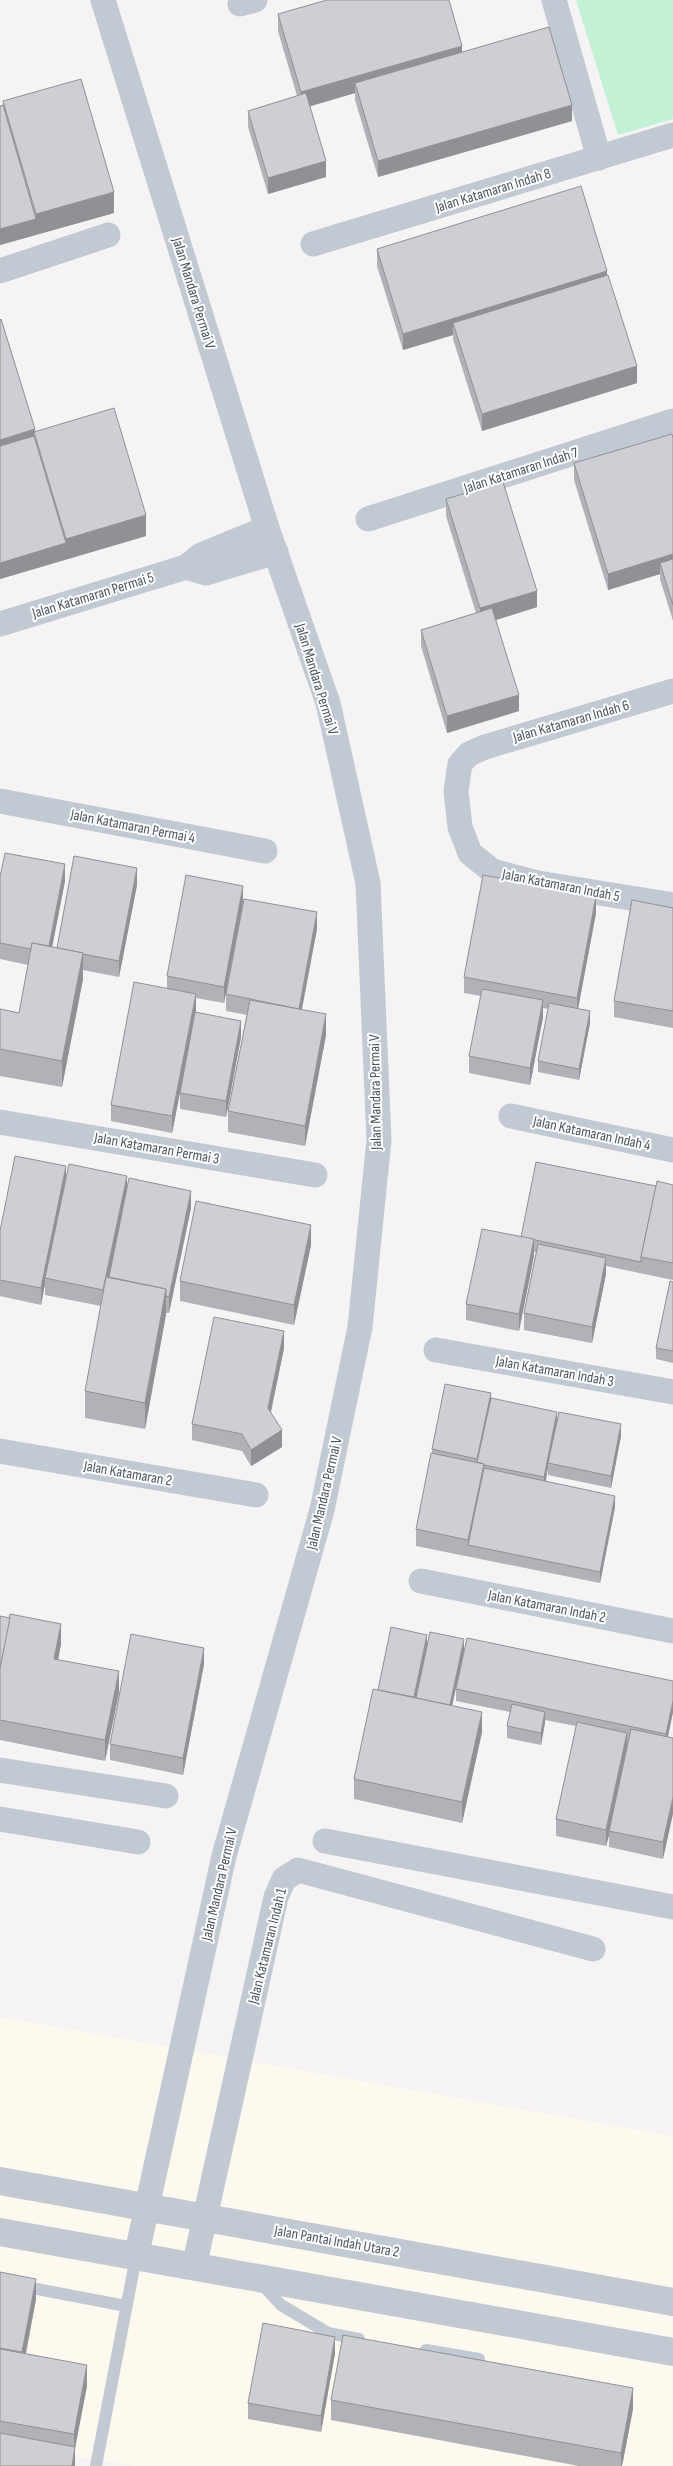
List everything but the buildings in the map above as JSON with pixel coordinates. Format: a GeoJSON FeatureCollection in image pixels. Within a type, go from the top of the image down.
{"type":"FeatureCollection","features":[{"type":"Feature","properties":{"kind":"street","name":"Jalan Mandara Permai V"},"geometry":{"type":"LineString","coordinates":[[103,0],[267,528],[328,703],[368,883],[379,1140],[360,1327],[322,1510],[224,1856],[136,2257]]}},
{"type":"Feature","properties":{"kind":"street"},"geometry":{"type":"LineString","coordinates":[[554,0],[599,158]]}},
{"type":"Feature","properties":{"kind":"street","name":"Jalan Katamaran Indah 8"},"geometry":{"type":"LineString","coordinates":[[313,244],[673,135]]}},
{"type":"Feature","properties":{"kind":"street"},"geometry":{"type":"LineString","coordinates":[[0,271],[108,235]]}},
{"type":"Feature","properties":{"kind":"street","name":"Jalan Katamaran Indah 7"},"geometry":{"type":"LineString","coordinates":[[368,518],[673,422]]}},
{"type":"Feature","properties":{"kind":"street","name":"Jalan Katamaran Permai 5"},"geometry":{"type":"LineString","coordinates":[[0,624],[186,567],[202,555],[267,528]]}},
{"type":"Feature","properties":{"kind":"street","name":"Jalan Katamaran Permai 5"},"geometry":{"type":"LineString","coordinates":[[186,567],[206,573],[276,552]]}},
{"type":"Feature","properties":{"kind":"street","name":"Jalan Katamaran Indah 6"},"geometry":{"type":"LineString","coordinates":[[469,754],[485,746],[673,691]]}},
{"type":"Feature","properties":{"kind":"street","name":"Jalan Katamaran Indah 5"},"geometry":{"type":"LineString","coordinates":[[469,754],[460,764],[458,777],[457,809],[460,827],[470,853],[492,871],[538,883],[673,905]]}},
{"type":"Feature","properties":{"kind":"street","name":"Jalan Katamaran Permai 4"},"geometry":{"type":"LineString","coordinates":[[0,801],[265,850]]}},
{"type":"Feature","properties":{"kind":"street","name":"Jalan Katamaran Indah 4"},"geometry":{"type":"LineString","coordinates":[[512,1116],[673,1150]]}},
{"type":"Feature","properties":{"kind":"street","name":"Jalan Katamaran Permai 3"},"geometry":{"type":"LineString","coordinates":[[0,1122],[315,1175]]}},
{"type":"Feature","properties":{"kind":"street","name":"Jalan Katamaran Indah 3"},"geometry":{"type":"LineString","coordinates":[[436,1350],[673,1392]]}},
{"type":"Feature","properties":{"kind":"street","name":"Jalan Katamaran 2"},"geometry":{"type":"LineString","coordinates":[[0,1451],[256,1495]]}},
{"type":"Feature","properties":{"kind":"street","name":"Jalan Katamaran Indah 2"},"geometry":{"type":"LineString","coordinates":[[421,1582],[672,1626]]}},
{"type":"Feature","properties":{"kind":"street"},"geometry":{"type":"LineString","coordinates":[[0,1770],[166,1796]]}},
{"type":"Feature","properties":{"kind":"street"},"geometry":{"type":"LineString","coordinates":[[0,1819],[138,1842]]}},
{"type":"Feature","properties":{"kind":"street"},"geometry":{"type":"LineString","coordinates":[[325,1841],[673,1907]]}},
{"type":"Feature","properties":{"kind":"street","name":"Jalan Katamaran Indah 1"},"geometry":{"type":"LineString","coordinates":[[194,2267],[276,1897],[284,1879],[298,1870],[592,1948]]}},
{"type":"Feature","properties":{"kind":"street","name":"Jalan Pantai Indah Utara 2"},"geometry":{"type":"LineString","coordinates":[[0,2181],[673,2302]]}},
{"type":"Feature","properties":{"kind":"street"},"geometry":{"type":"LineString","coordinates":[[0,2232],[673,2352]]}},
{"type":"Feature","properties":{"kind":"lane"},"geometry":{"type":"LineString","coordinates":[[96,2466],[136,2257]]}},
{"type":"Feature","properties":{"kind":"lane"},"geometry":{"type":"LineString","coordinates":[[257,2279],[281,2305],[328,2333],[375,2341]]}},
{"type":"Feature","properties":{"kind":"lane"},"geometry":{"type":"LineString","coordinates":[[0,2282],[126,2306]]}},
{"type":"Feature","properties":{"kind":"lane"},"geometry":{"type":"LineString","coordinates":[[413,2348],[478,2359]]}},
{"type":"Feature","properties":{"kind":"shaded area"},"geometry":{"type":"Polygon","coordinates":[[[0,2017],[673,2136],[673,2466],[134,2466],[0,2443],[0,2017]]]}},
{"type":"Feature","properties":{"kind":"green space"},"geometry":{"type":"Polygon","coordinates":[[[576,0],[673,0],[673,119],[618,135],[576,0]]]}}]}
